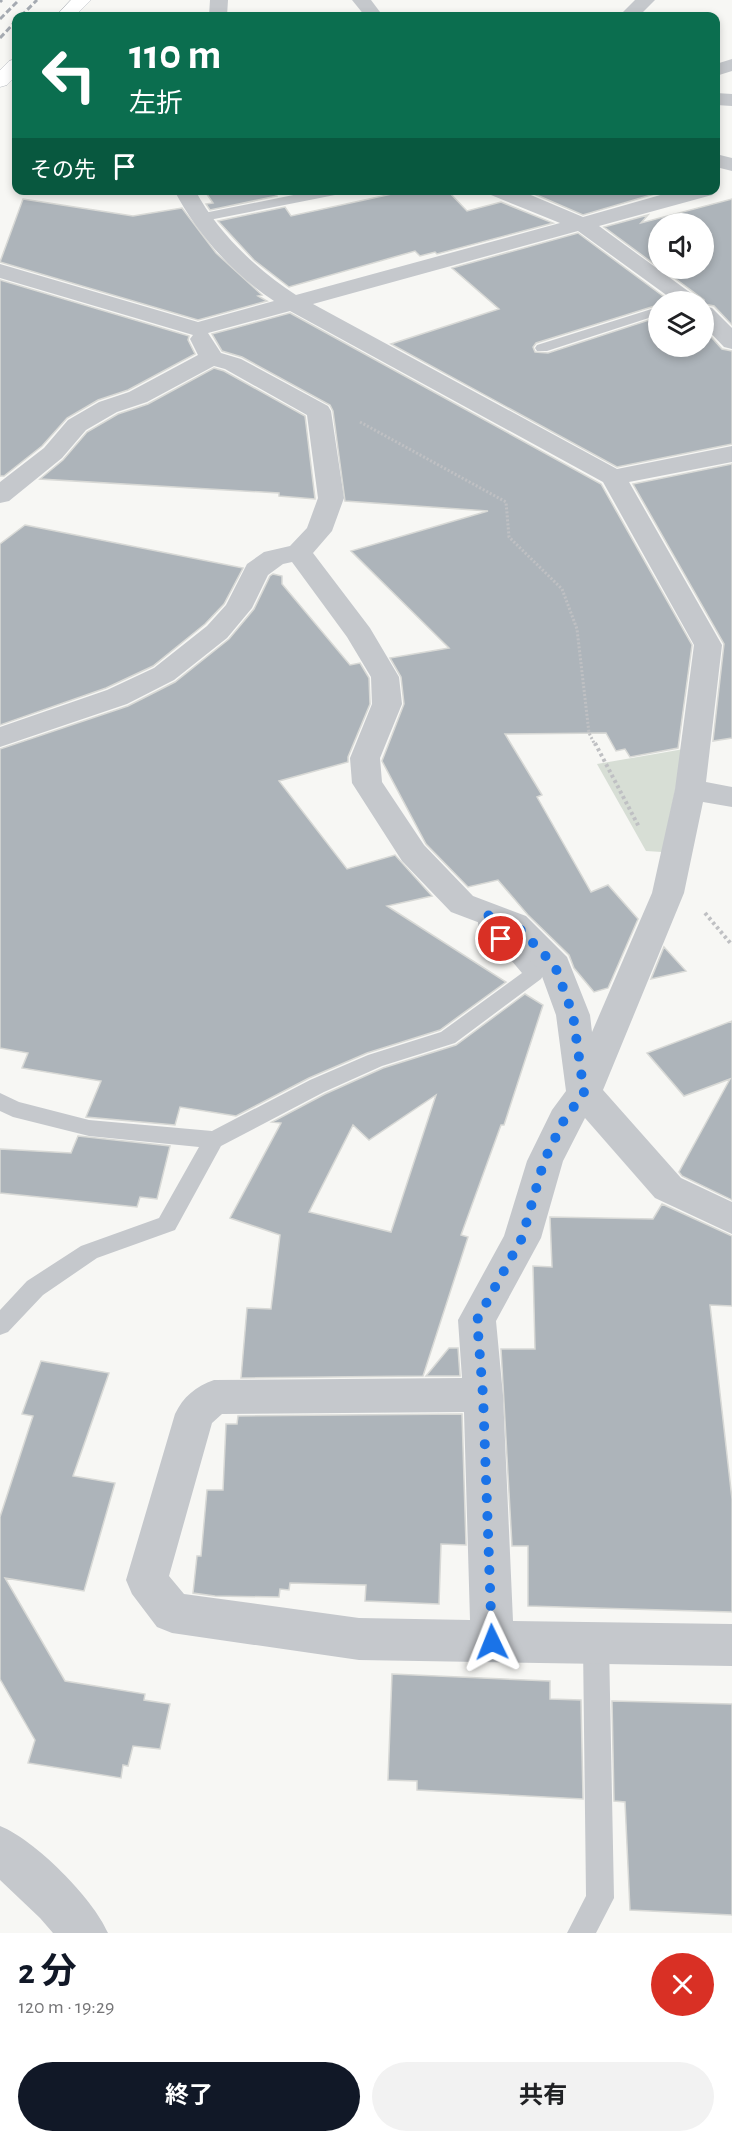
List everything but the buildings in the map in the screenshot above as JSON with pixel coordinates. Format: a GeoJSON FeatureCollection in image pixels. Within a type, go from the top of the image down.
{"type":"FeatureCollection","features":[{"type":"Feature","properties":{"kind":"street"},"geometry":{"type":"LineString","coordinates":[[69,12],[82,0]]}},
{"type":"Feature","properties":{"kind":"street"},"geometry":{"type":"LineString","coordinates":[[361,0],[371,12]]}},
{"type":"Feature","properties":{"kind":"street"},"geometry":{"type":"LineString","coordinates":[[632,12],[646,0]]}},
{"type":"Feature","properties":{"kind":"street"},"geometry":{"type":"LineString","coordinates":[[0,81],[12,69]]}},
{"type":"Feature","properties":{"kind":"street"},"geometry":{"type":"LineString","coordinates":[[186,195],[198,218],[259,281],[295,304],[613,477],[720,644],[668,893],[584,1093],[564,1120],[549,1151],[522,1238],[477,1320],[483,1395],[492,1642]]}},
{"type":"Feature","properties":{"kind":"street"},"geometry":{"type":"LineString","coordinates":[[511,195],[582,224],[675,291]]}},
{"type":"Feature","properties":{"kind":"street"},"geometry":{"type":"LineString","coordinates":[[0,271],[198,329],[686,195]]}},
{"type":"Feature","properties":{"kind":"street"},"geometry":{"type":"LineString","coordinates":[[714,324],[732,342]]}},
{"type":"Feature","properties":{"kind":"street"},"geometry":{"type":"LineString","coordinates":[[198,329],[211,358]]}},
{"type":"Feature","properties":{"kind":"street"},"geometry":{"type":"LineString","coordinates":[[0,495],[53,453],[77,425],[108,407],[138,397],[211,358],[234,364],[319,411],[331,498],[319,531],[299,552],[274,558],[257,570],[238,608],[224,624],[164,674],[117,697],[0,737]]}},
{"type":"Feature","properties":{"kind":"street"},"geometry":{"type":"LineString","coordinates":[[613,477],[732,454]]}},
{"type":"Feature","properties":{"kind":"street"},"geometry":{"type":"LineString","coordinates":[[299,552],[360,634],[385,677],[387,704],[365,758],[367,783],[413,853],[462,904],[515,924],[555,966],[573,1015],[584,1093],[668,1188],[732,1219]]}},
{"type":"Feature","properties":{"kind":"street"},"geometry":{"type":"LineString","coordinates":[[690,789],[732,797]]}},
{"type":"Feature","properties":{"kind":"street"},"geometry":{"type":"LineString","coordinates":[[483,1395],[214,1397],[195,1414],[147,1580],[172,1613],[359,1640],[732,1645]]}},
{"type":"Feature","properties":{"kind":"street"},"geometry":{"type":"LineString","coordinates":[[0,1849],[57,1901],[84,1933]]}},
{"type":"Feature","properties":{"kind":"lane"},"geometry":{"type":"LineString","coordinates":[[198,218],[315,195]]}},
{"type":"Feature","properties":{"kind":"lane"},"geometry":{"type":"LineString","coordinates":[[542,348],[648,313]]}},
{"type":"Feature","properties":{"kind":"lane"},"geometry":{"type":"LineString","coordinates":[[0,1325],[35,1288],[90,1252],[167,1224],[214,1140],[317,1086],[375,1060],[447,1038],[534,974],[512,948],[489,930],[487,915]]}},
{"type":"Feature","properties":{"kind":"lane"},"geometry":{"type":"LineString","coordinates":[[4,1107],[89,1128],[214,1140]]}},
{"type":"Feature","properties":{"kind":"lane"},"geometry":{"type":"LineString","coordinates":[[581,1933],[600,1898],[596,1644]]}},
{"type":"Feature","properties":{"kind":"path"},"geometry":{"type":"LineString","coordinates":[[353,418],[506,502],[509,537],[562,589],[577,629],[589,732],[604,763]]}},
{"type":"Feature","properties":{"kind":"shaded area"},"geometry":{"type":"Polygon","coordinates":[[[684,749],[662,852],[646,851],[597,764],[684,749]]]}},
{"type":"Feature","properties":{"kind":"railway"},"geometry":{"type":"LineString","coordinates":[[0,19],[19,0]]}},
{"type":"Feature","properties":{"kind":"railway"},"geometry":{"type":"LineString","coordinates":[[25,12],[37,0]]}},
{"type":"Feature","properties":{"kind":"railway"},"geometry":{"type":"LineString","coordinates":[[0,38],[12,25]]}},
{"type":"Feature","properties":{"kind":"route"},"geometry":{"type":"LineString","coordinates":[[492,1642],[483,1395],[477,1320],[522,1238],[544,1161],[564,1120],[584,1093],[573,1015],[555,966],[515,924],[487,915],[489,930],[501,939]]}}]}
